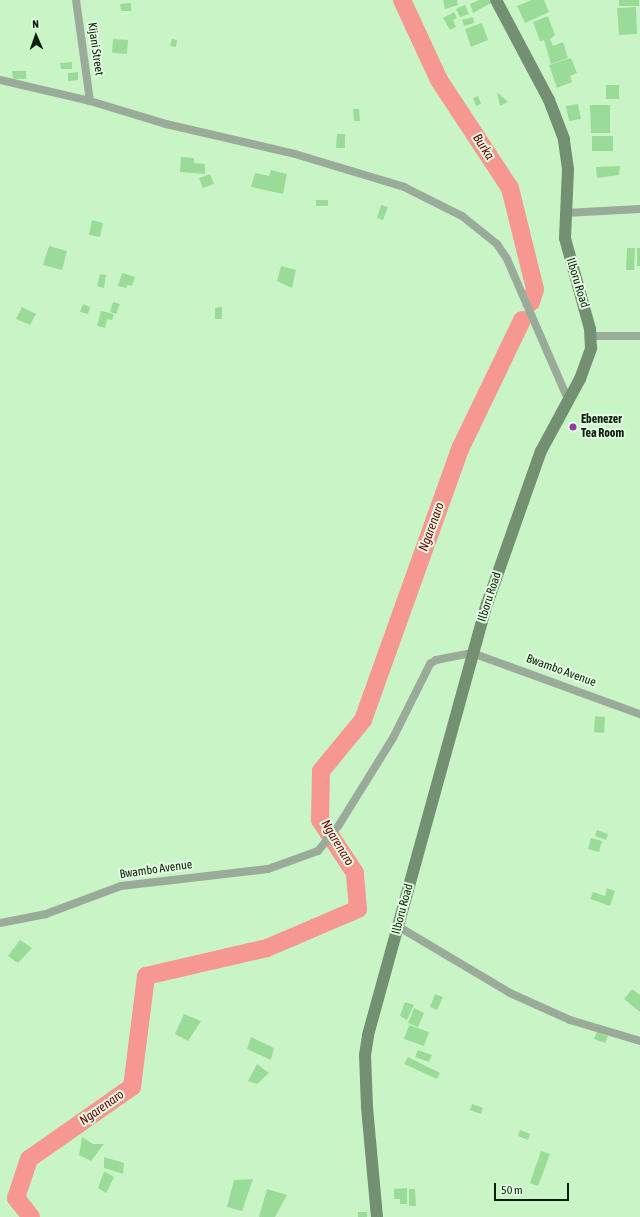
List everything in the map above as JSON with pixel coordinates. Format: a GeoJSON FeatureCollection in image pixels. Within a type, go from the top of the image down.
{"type":"FeatureCollection","features":[{"type":"Feature","properties":{"kind":"street","name":"Kijani Street"},"geometry":{"type":"LineString","coordinates":[[76,0],[90,101]]}},
{"type":"Feature","properties":{"kind":"street","name":"Ilboru Road"},"geometry":{"type":"LineString","coordinates":[[377,1217],[365,1055],[374,1008],[399,927],[472,653],[528,484],[541,451],[589,357],[591,336],[568,251],[565,213],[568,169],[560,126],[532,65],[496,0]]}},
{"type":"Feature","properties":{"kind":"street"},"geometry":{"type":"LineString","coordinates":[[0,80],[90,101],[166,124],[295,154],[404,186],[462,216],[497,244],[507,259],[568,399]]}},
{"type":"Feature","properties":{"kind":"street"},"geometry":{"type":"LineString","coordinates":[[565,213],[640,209]]}},
{"type":"Feature","properties":{"kind":"street"},"geometry":{"type":"LineString","coordinates":[[591,336],[640,336]]}},
{"type":"Feature","properties":{"kind":"street","name":"Bwambo Avenue"},"geometry":{"type":"LineString","coordinates":[[0,923],[46,914],[121,886],[268,869],[318,851],[339,825],[393,738],[430,664],[442,658],[472,653],[640,714]]}},
{"type":"Feature","properties":{"kind":"street"},"geometry":{"type":"LineString","coordinates":[[399,927],[510,993],[570,1020],[640,1040]]}},
{"type":"Feature","properties":{"kind":"building"},"geometry":{"type":"Polygon","coordinates":[[[443,0],[457,0],[458,5],[445,9],[443,0]]]}},
{"type":"Feature","properties":{"kind":"building"},"geometry":{"type":"Polygon","coordinates":[[[479,0],[490,0],[491,3],[473,13],[470,4],[479,0]]]}},
{"type":"Feature","properties":{"kind":"building"},"geometry":{"type":"Polygon","coordinates":[[[531,0],[544,0],[549,12],[525,23],[517,6],[531,0]]]}},
{"type":"Feature","properties":{"kind":"building"},"geometry":{"type":"Polygon","coordinates":[[[619,0],[639,0],[639,6],[619,6],[619,0]]]}},
{"type":"Feature","properties":{"kind":"building"},"geometry":{"type":"Polygon","coordinates":[[[131,3],[131,11],[121,11],[120,4],[131,3]]]}},
{"type":"Feature","properties":{"kind":"building"},"geometry":{"type":"Polygon","coordinates":[[[465,5],[469,14],[460,17],[456,9],[465,5]]]}},
{"type":"Feature","properties":{"kind":"building"},"geometry":{"type":"Polygon","coordinates":[[[636,7],[637,34],[619,35],[617,8],[636,7]]]}},
{"type":"Feature","properties":{"kind":"building"},"geometry":{"type":"Polygon","coordinates":[[[454,12],[457,18],[453,20],[456,27],[450,30],[443,18],[454,12]]]}},
{"type":"Feature","properties":{"kind":"building"},"geometry":{"type":"Polygon","coordinates":[[[548,16],[555,35],[550,39],[553,46],[563,42],[568,58],[551,64],[544,40],[540,41],[533,22],[548,16]]]}},
{"type":"Feature","properties":{"kind":"building"},"geometry":{"type":"Polygon","coordinates":[[[473,17],[474,23],[464,26],[462,20],[473,17]]]}},
{"type":"Feature","properties":{"kind":"building"},"geometry":{"type":"Polygon","coordinates":[[[482,23],[488,40],[471,47],[465,29],[482,23]]]}},
{"type":"Feature","properties":{"kind":"building"},"geometry":{"type":"Polygon","coordinates":[[[113,39],[128,40],[127,54],[112,53],[113,39]]]}},
{"type":"Feature","properties":{"kind":"building"},"geometry":{"type":"Polygon","coordinates":[[[172,39],[177,40],[176,47],[170,46],[172,39]]]}},
{"type":"Feature","properties":{"kind":"building"},"geometry":{"type":"Polygon","coordinates":[[[571,58],[577,73],[570,76],[572,82],[557,88],[549,65],[571,58]]]}},
{"type":"Feature","properties":{"kind":"building"},"geometry":{"type":"Polygon","coordinates":[[[72,62],[72,69],[61,69],[60,63],[72,62]]]}},
{"type":"Feature","properties":{"kind":"building"},"geometry":{"type":"Polygon","coordinates":[[[12,71],[26,71],[26,79],[13,79],[12,71]]]}},
{"type":"Feature","properties":{"kind":"building"},"geometry":{"type":"Polygon","coordinates":[[[78,72],[78,80],[68,81],[68,73],[78,72]]]}},
{"type":"Feature","properties":{"kind":"building"},"geometry":{"type":"Polygon","coordinates":[[[606,85],[619,85],[619,99],[606,99],[606,85]]]}},
{"type":"Feature","properties":{"kind":"building"},"geometry":{"type":"Polygon","coordinates":[[[497,92],[508,102],[500,106],[497,92]]]}},
{"type":"Feature","properties":{"kind":"building"},"geometry":{"type":"Polygon","coordinates":[[[478,96],[481,104],[476,106],[473,98],[478,96]]]}},
{"type":"Feature","properties":{"kind":"building"},"geometry":{"type":"Polygon","coordinates":[[[578,104],[581,119],[569,121],[566,106],[578,104]]]}},
{"type":"Feature","properties":{"kind":"building"},"geometry":{"type":"Polygon","coordinates":[[[590,105],[610,105],[610,133],[591,133],[590,105]]]}},
{"type":"Feature","properties":{"kind":"building"},"geometry":{"type":"Polygon","coordinates":[[[353,109],[359,109],[360,121],[354,121],[353,109]]]}},
{"type":"Feature","properties":{"kind":"building"},"geometry":{"type":"Polygon","coordinates":[[[337,134],[345,134],[345,148],[336,148],[337,134]]]}},
{"type":"Feature","properties":{"kind":"building"},"geometry":{"type":"Polygon","coordinates":[[[592,136],[613,136],[613,151],[592,151],[592,136]]]}},
{"type":"Feature","properties":{"kind":"building"},"geometry":{"type":"Polygon","coordinates":[[[181,157],[194,158],[194,163],[205,164],[205,174],[180,172],[181,157]]]}},
{"type":"Feature","properties":{"kind":"building"},"geometry":{"type":"Polygon","coordinates":[[[620,166],[619,175],[597,178],[596,167],[620,166]]]}},
{"type":"Feature","properties":{"kind":"building"},"geometry":{"type":"Polygon","coordinates":[[[271,170],[287,174],[283,194],[251,187],[255,173],[269,176],[271,170]]]}},
{"type":"Feature","properties":{"kind":"building"},"geometry":{"type":"Polygon","coordinates":[[[210,174],[214,184],[203,188],[199,178],[210,174]]]}},
{"type":"Feature","properties":{"kind":"building"},"geometry":{"type":"Polygon","coordinates":[[[316,200],[328,200],[328,206],[316,206],[316,200]]]}},
{"type":"Feature","properties":{"kind":"building"},"geometry":{"type":"Polygon","coordinates":[[[381,205],[388,207],[383,220],[377,218],[381,205]]]}},
{"type":"Feature","properties":{"kind":"building"},"geometry":{"type":"Polygon","coordinates":[[[92,220],[103,223],[100,237],[89,235],[92,220]]]}},
{"type":"Feature","properties":{"kind":"building"},"geometry":{"type":"Polygon","coordinates":[[[49,246],[67,251],[62,270],[43,265],[49,246]]]}},
{"type":"Feature","properties":{"kind":"building"},"geometry":{"type":"Polygon","coordinates":[[[627,248],[635,248],[634,270],[626,270],[627,248]]]}},
{"type":"Feature","properties":{"kind":"building"},"geometry":{"type":"Polygon","coordinates":[[[637,248],[640,248],[640,266],[637,266],[637,248]]]}},
{"type":"Feature","properties":{"kind":"building"},"geometry":{"type":"Polygon","coordinates":[[[281,266],[296,270],[292,288],[277,281],[281,266]]]}},
{"type":"Feature","properties":{"kind":"building"},"geometry":{"type":"Polygon","coordinates":[[[122,273],[135,277],[132,286],[127,285],[126,288],[118,286],[122,273]]]}},
{"type":"Feature","properties":{"kind":"building"},"geometry":{"type":"Polygon","coordinates":[[[100,274],[106,275],[104,288],[97,286],[100,274]]]}},
{"type":"Feature","properties":{"kind":"building"},"geometry":{"type":"Polygon","coordinates":[[[113,302],[120,304],[116,314],[110,312],[113,302]]]}},
{"type":"Feature","properties":{"kind":"building"},"geometry":{"type":"Polygon","coordinates":[[[83,304],[90,307],[88,314],[80,312],[83,304]]]}},
{"type":"Feature","properties":{"kind":"building"},"geometry":{"type":"Polygon","coordinates":[[[22,307],[36,314],[30,325],[16,319],[22,307]]]}},
{"type":"Feature","properties":{"kind":"building"},"geometry":{"type":"Polygon","coordinates":[[[222,307],[222,319],[215,319],[215,308],[222,307]]]}},
{"type":"Feature","properties":{"kind":"building"},"geometry":{"type":"Polygon","coordinates":[[[101,311],[114,314],[112,320],[107,319],[105,328],[97,326],[101,311]]]}},
{"type":"Feature","properties":{"kind":"building"},"geometry":{"type":"Polygon","coordinates":[[[595,716],[605,717],[604,733],[594,732],[595,716]]]}},
{"type":"Feature","properties":{"kind":"building"},"geometry":{"type":"Polygon","coordinates":[[[597,830],[608,834],[606,840],[595,836],[597,830]]]}},
{"type":"Feature","properties":{"kind":"building"},"geometry":{"type":"Polygon","coordinates":[[[591,838],[602,841],[599,852],[588,849],[591,838]]]}},
{"type":"Feature","properties":{"kind":"building"},"geometry":{"type":"Polygon","coordinates":[[[607,888],[615,891],[610,906],[590,899],[593,892],[605,896],[607,888]]]}},
{"type":"Feature","properties":{"kind":"building"},"geometry":{"type":"Polygon","coordinates":[[[20,940],[32,948],[18,963],[8,956],[20,940]]]}},
{"type":"Feature","properties":{"kind":"building"},"geometry":{"type":"Polygon","coordinates":[[[632,989],[640,995],[640,1012],[624,999],[632,989]]]}},
{"type":"Feature","properties":{"kind":"building"},"geometry":{"type":"Polygon","coordinates":[[[435,994],[443,997],[437,1010],[430,1007],[435,994]]]}},
{"type":"Feature","properties":{"kind":"building"},"geometry":{"type":"Polygon","coordinates":[[[405,1002],[414,1005],[407,1020],[400,1016],[405,1002]]]}},
{"type":"Feature","properties":{"kind":"building"},"geometry":{"type":"Polygon","coordinates":[[[414,1008],[424,1013],[418,1027],[408,1023],[414,1008]]]}},
{"type":"Feature","properties":{"kind":"building"},"geometry":{"type":"Polygon","coordinates":[[[184,1014],[201,1021],[188,1041],[175,1034],[184,1014]]]}},
{"type":"Feature","properties":{"kind":"building"},"geometry":{"type":"Polygon","coordinates":[[[409,1025],[429,1032],[424,1046],[404,1039],[409,1025]]]}},
{"type":"Feature","properties":{"kind":"building"},"geometry":{"type":"Polygon","coordinates":[[[597,1032],[608,1036],[605,1043],[594,1039],[597,1032]]]}},
{"type":"Feature","properties":{"kind":"building"},"geometry":{"type":"Polygon","coordinates":[[[251,1037],[274,1048],[271,1060],[247,1049],[251,1037]]]}},
{"type":"Feature","properties":{"kind":"building"},"geometry":{"type":"Polygon","coordinates":[[[418,1050],[432,1055],[429,1062],[415,1057],[418,1050]]]}},
{"type":"Feature","properties":{"kind":"building"},"geometry":{"type":"Polygon","coordinates":[[[408,1057],[440,1073],[437,1079],[404,1064],[408,1057]]]}},
{"type":"Feature","properties":{"kind":"building"},"geometry":{"type":"Polygon","coordinates":[[[257,1064],[269,1073],[257,1084],[248,1081],[257,1064]]]}},
{"type":"Feature","properties":{"kind":"building"},"geometry":{"type":"Polygon","coordinates":[[[472,1104],[483,1108],[481,1114],[470,1110],[472,1104]]]}},
{"type":"Feature","properties":{"kind":"building"},"geometry":{"type":"Polygon","coordinates":[[[520,1130],[530,1134],[528,1140],[518,1136],[520,1130]]]}},
{"type":"Feature","properties":{"kind":"building"},"geometry":{"type":"Polygon","coordinates":[[[82,1137],[93,1144],[104,1144],[91,1161],[79,1155],[82,1137]]]}},
{"type":"Feature","properties":{"kind":"building"},"geometry":{"type":"Polygon","coordinates":[[[541,1151],[550,1154],[538,1186],[530,1183],[541,1151]]]}},
{"type":"Feature","properties":{"kind":"building"},"geometry":{"type":"Polygon","coordinates":[[[104,1157],[124,1163],[123,1174],[104,1168],[104,1157]]]}},
{"type":"Feature","properties":{"kind":"building"},"geometry":{"type":"Polygon","coordinates":[[[104,1171],[114,1177],[106,1193],[98,1188],[104,1171]]]}},
{"type":"Feature","properties":{"kind":"building"},"geometry":{"type":"Polygon","coordinates":[[[253,1179],[242,1211],[227,1207],[234,1180],[253,1179]]]}},
{"type":"Feature","properties":{"kind":"building"},"geometry":{"type":"Polygon","coordinates":[[[407,1188],[407,1204],[400,1204],[400,1199],[394,1199],[394,1189],[407,1188]]]}},
{"type":"Feature","properties":{"kind":"building"},"geometry":{"type":"Polygon","coordinates":[[[267,1189],[287,1195],[275,1217],[259,1217],[267,1189]]]}},
{"type":"Feature","properties":{"kind":"building"},"geometry":{"type":"Polygon","coordinates":[[[409,1189],[415,1189],[416,1206],[409,1206],[409,1189]]]}},
{"type":"Feature","properties":{"kind":"building"},"geometry":{"type":"Polygon","coordinates":[[[358,1212],[367,1212],[367,1217],[358,1217],[358,1212]]]}},
{"type":"Feature","properties":{"kind":"waterway","name":"Burka"},"geometry":{"type":"LineString","coordinates":[[402,0],[439,80],[510,188],[535,289],[531,302]]}},
{"type":"Feature","properties":{"kind":"waterway","name":"Ngarenaro"},"geometry":{"type":"LineString","coordinates":[[31,1217],[16,1198],[29,1159],[132,1087],[146,976],[267,948],[358,909],[355,873],[320,820],[321,771],[363,720],[461,447],[522,320]]}},
{"type":"Feature","properties":{"kind":"place","name":"Ebenezer Tea Room"},"geometry":{"type":"Point","coordinates":[573,427]}}]}
